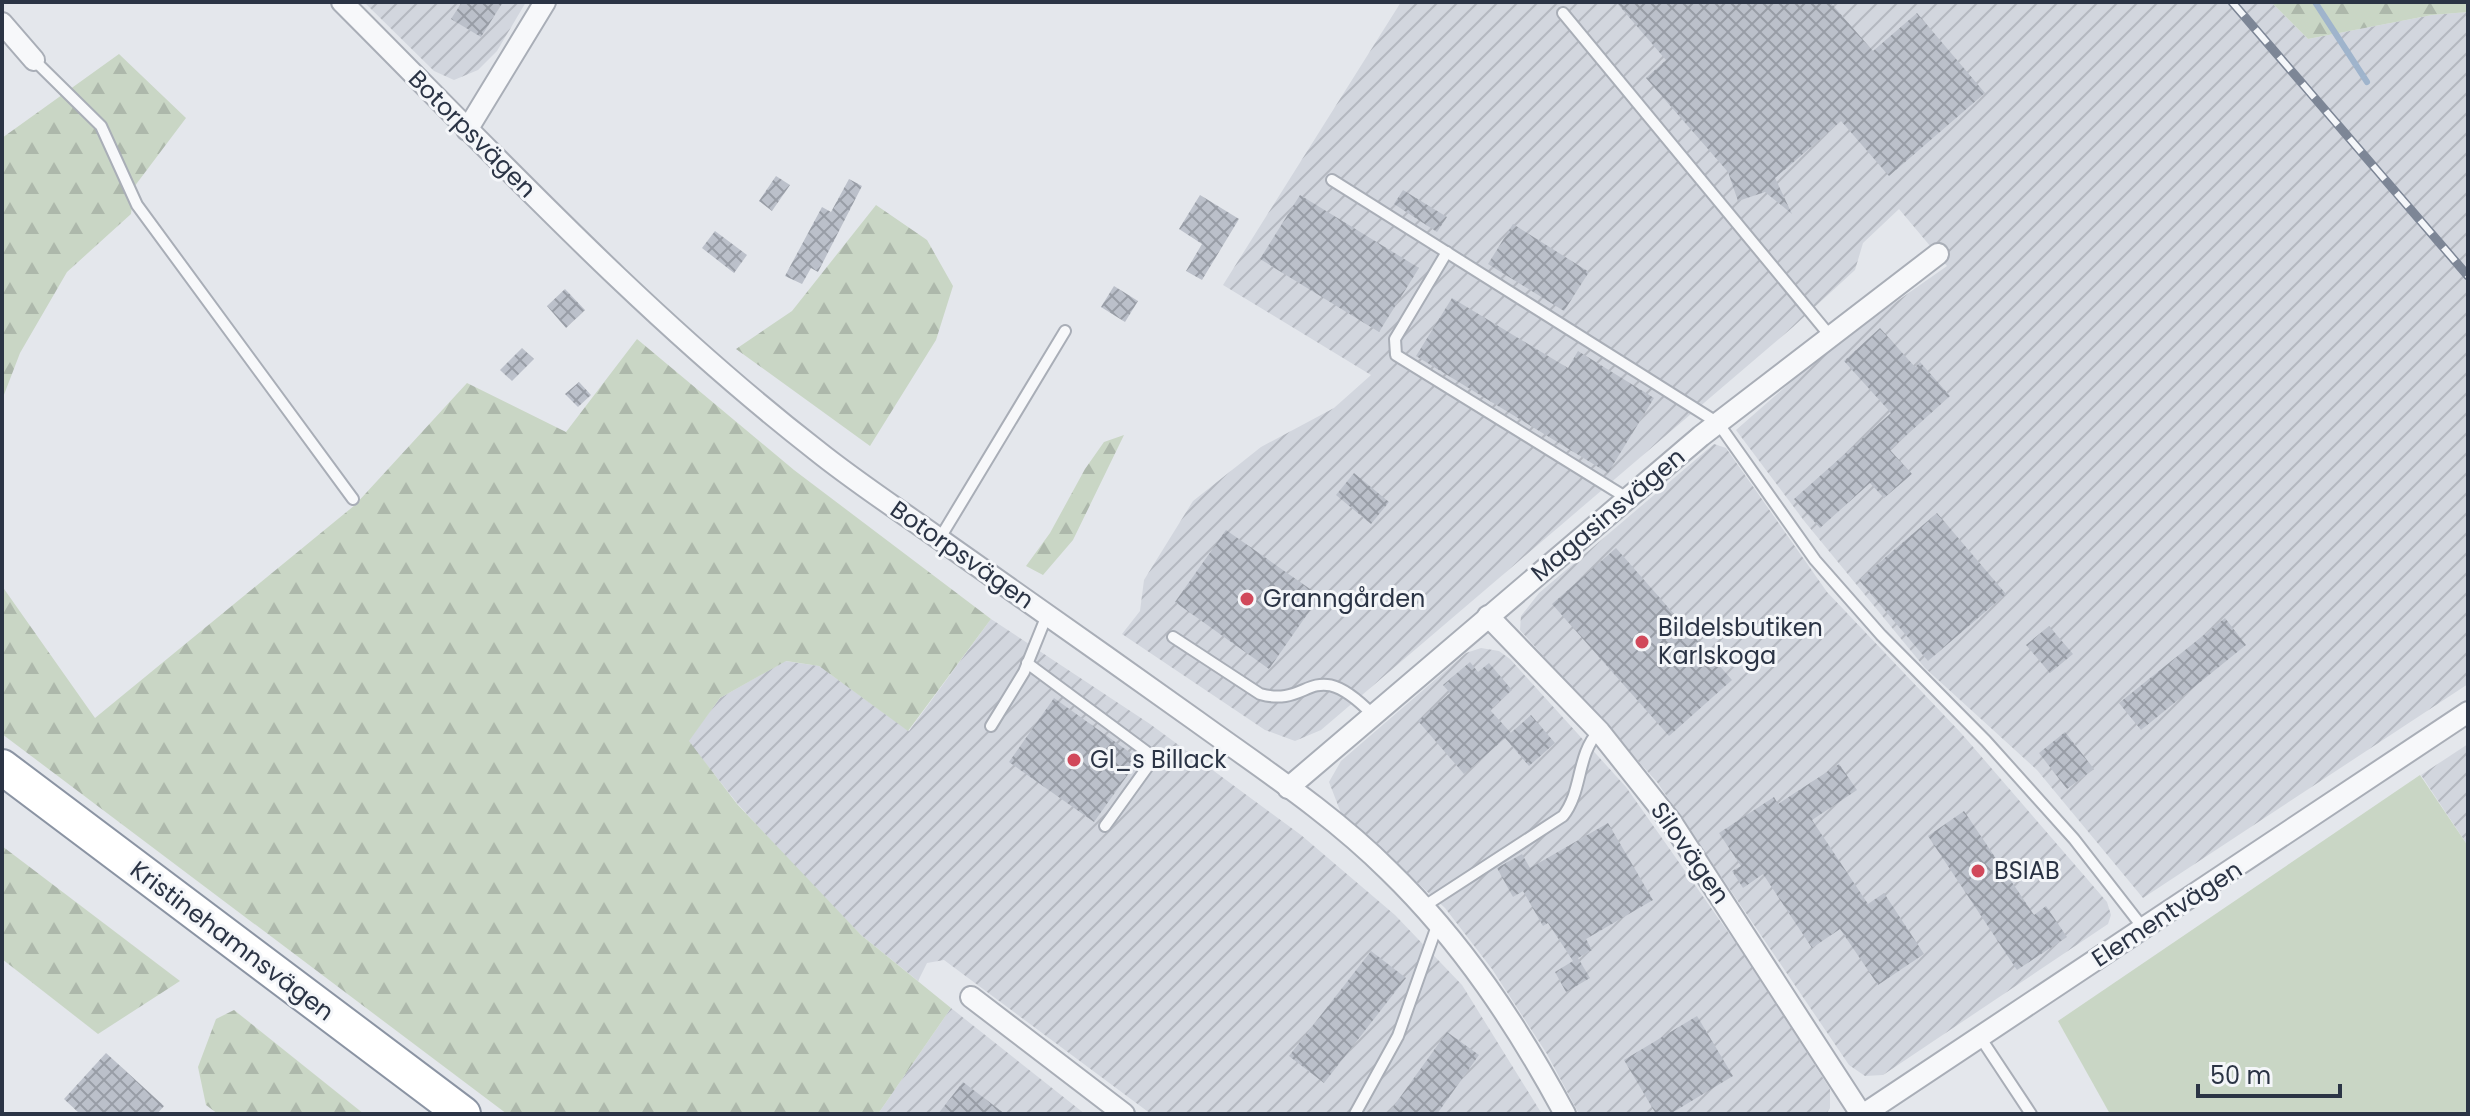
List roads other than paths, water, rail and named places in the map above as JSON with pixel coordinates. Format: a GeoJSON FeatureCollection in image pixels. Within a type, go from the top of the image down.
{"type":"FeatureCollection","features":[{"type":"Feature","properties":{"kind":"highway","name":"Kristinehamnsvägen"},"geometry":{"type":"LineString","coordinates":[[2,767],[463,1114]]}},
{"type":"Feature","properties":{"kind":"highway","name":"Kristinehamnsvägen"},"geometry":{"type":"LineString","coordinates":[[2,796],[424,1114]]}},
{"type":"Feature","properties":{"kind":"street","name":"Botorpsvägen"},"geometry":{"type":"LineString","coordinates":[[342,2],[664,325],[818,452],[1354,838],[1438,923],[1507,1013],[1565,1114]]}},
{"type":"Feature","properties":{"kind":"street"},"geometry":{"type":"LineString","coordinates":[[467,130],[545,2]]}},
{"type":"Feature","properties":{"kind":"street"},"geometry":{"type":"LineString","coordinates":[[2,23],[34,60]]}},
{"type":"Feature","properties":{"kind":"street","name":"Magasinsvägen"},"geometry":{"type":"LineString","coordinates":[[1288,788],[1718,423],[1938,254]]}},
{"type":"Feature","properties":{"kind":"street","name":"Silovägen"},"geometry":{"type":"LineString","coordinates":[[1488,616],[1599,731],[1701,864],[1863,1114]]}},
{"type":"Feature","properties":{"kind":"street","name":"Elementvägen"},"geometry":{"type":"LineString","coordinates":[[1863,1114],[2468,712]]}},
{"type":"Feature","properties":{"kind":"street"},"geometry":{"type":"LineString","coordinates":[[971,997],[1124,1114]]}},
{"type":"Feature","properties":{"kind":"lane"},"geometry":{"type":"LineString","coordinates":[[1563,13],[1831,337]]}},
{"type":"Feature","properties":{"kind":"lane"},"geometry":{"type":"LineString","coordinates":[[34,60],[101,126],[137,205],[353,499]]}},
{"type":"Feature","properties":{"kind":"lane"},"geometry":{"type":"LineString","coordinates":[[1332,180],[1718,423],[1815,560],[2074,839],[2144,929]]}},
{"type":"Feature","properties":{"kind":"lane"},"geometry":{"type":"LineString","coordinates":[[1447,252],[1395,339],[1396,355],[1627,498]]}},
{"type":"Feature","properties":{"kind":"lane"},"geometry":{"type":"LineString","coordinates":[[940,538],[1065,331]]}},
{"type":"Feature","properties":{"kind":"lane"},"geometry":{"type":"LineString","coordinates":[[991,726],[1027,663],[1047,615]]}},
{"type":"Feature","properties":{"kind":"lane"},"geometry":{"type":"LineString","coordinates":[[1173,637],[1260,694],[1275,698],[1312,685],[1334,685],[1348,690],[1373,715]]}},
{"type":"Feature","properties":{"kind":"lane"},"geometry":{"type":"LineString","coordinates":[[1027,663],[1151,755],[1151,762],[1105,826]]}},
{"type":"Feature","properties":{"kind":"lane"},"geometry":{"type":"LineString","coordinates":[[1423,907],[1563,816],[1573,804],[1588,743],[1599,731]]}},
{"type":"Feature","properties":{"kind":"lane"},"geometry":{"type":"LineString","coordinates":[[1355,1114],[1398,1036],[1438,923]]}},
{"type":"Feature","properties":{"kind":"lane"},"geometry":{"type":"LineString","coordinates":[[1980,1037],[2031,1114]]}},
{"type":"Feature","properties":{"kind":"waterway"},"geometry":{"type":"LineString","coordinates":[[2315,2],[2367,82]]}},
{"type":"Feature","properties":{"kind":"railway"},"geometry":{"type":"LineString","coordinates":[[2232,2],[2468,276]]}},
{"type":"Feature","properties":{"kind":"place","name":"Granngården"},"geometry":{"type":"Point","coordinates":[1247,599]}},
{"type":"Feature","properties":{"kind":"place","name":"Bildelsbutiken Karlskoga"},"geometry":{"type":"Point","coordinates":[1642,642]}},
{"type":"Feature","properties":{"kind":"place","name":"Gl_s Billack"},"geometry":{"type":"Point","coordinates":[1074,760]}},
{"type":"Feature","properties":{"kind":"place","name":"BSIAB"},"geometry":{"type":"Point","coordinates":[1978,871]}}]}
